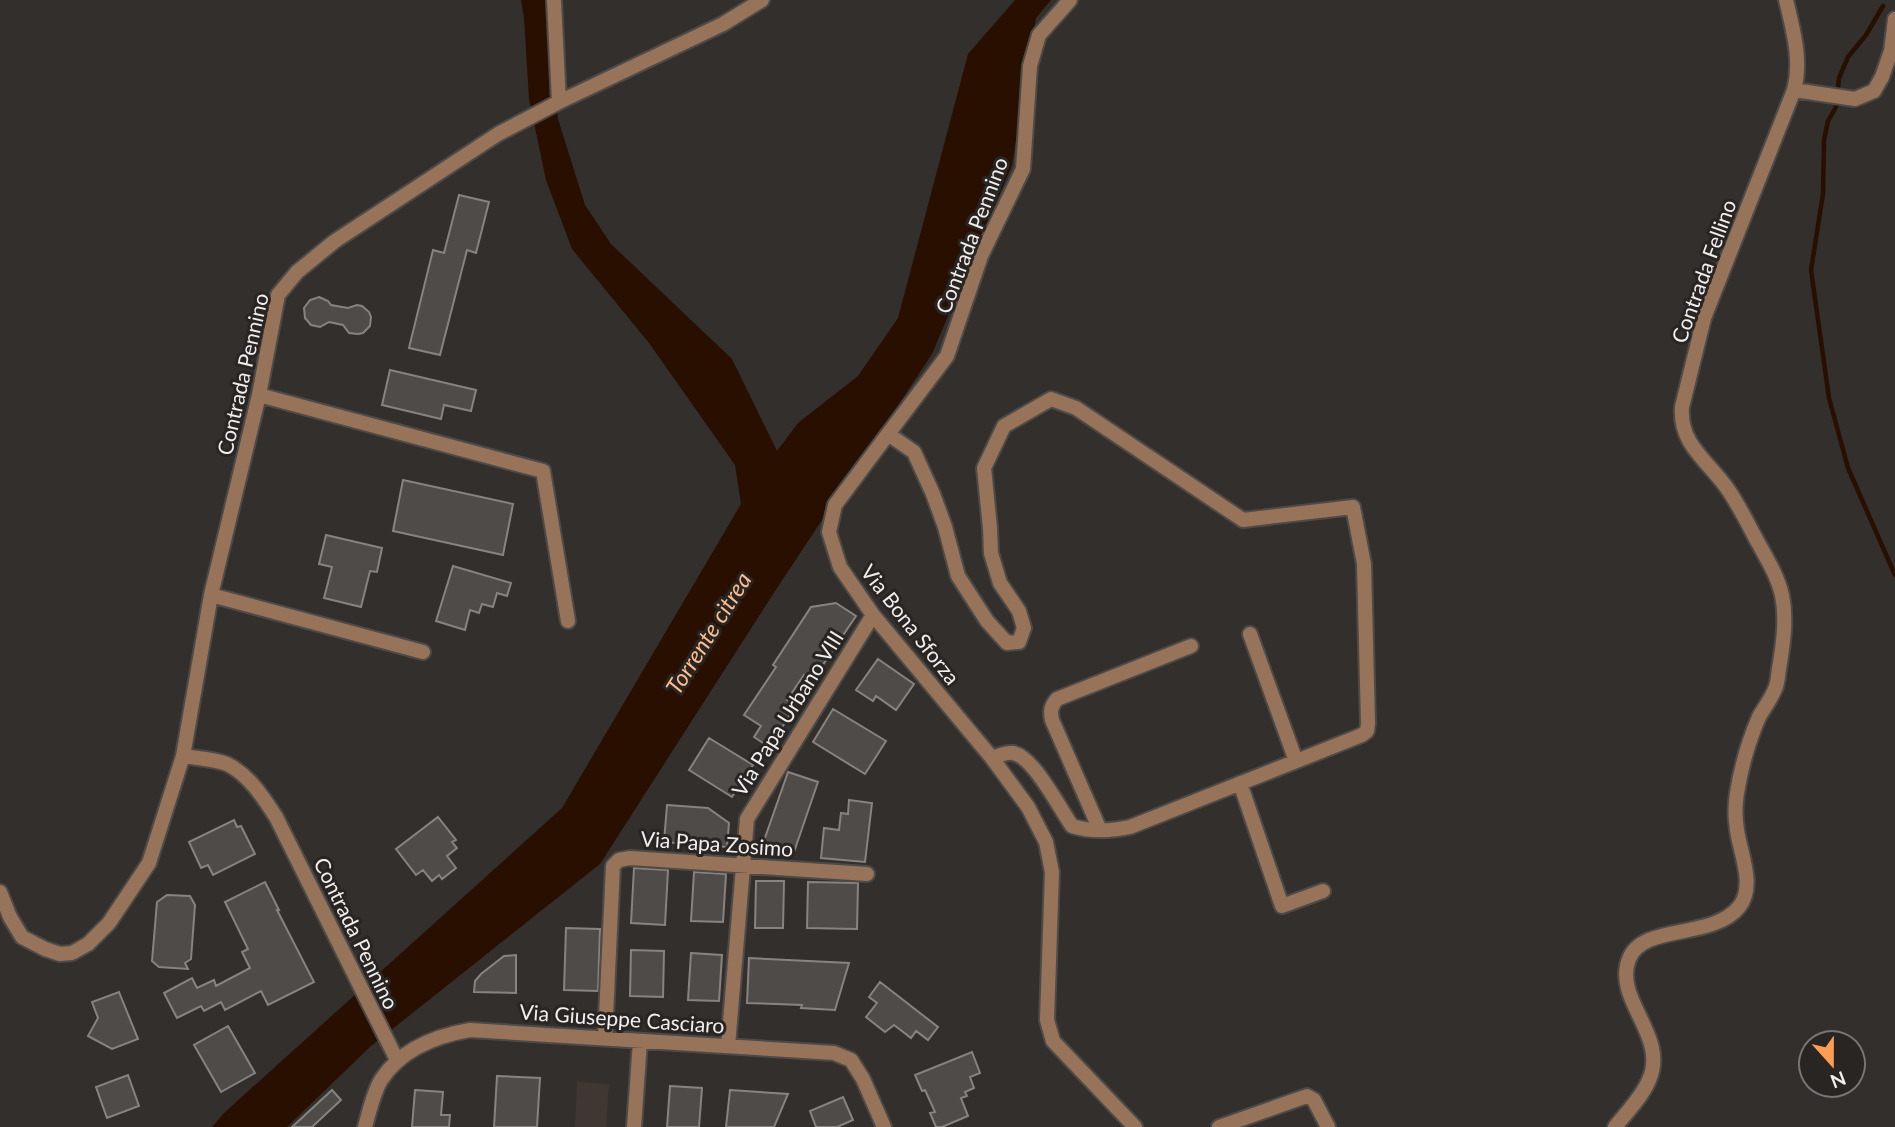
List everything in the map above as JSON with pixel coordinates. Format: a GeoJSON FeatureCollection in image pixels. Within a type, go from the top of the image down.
{"type":"FeatureCollection","features":[{"type":"Feature","properties":{"kind":"street"},"geometry":{"type":"LineString","coordinates":[[554,0],[559,102]]}},
{"type":"Feature","properties":{"kind":"street","name":"Contrada Pennino"},"geometry":{"type":"LineString","coordinates":[[0,892],[22,937],[45,950],[60,954],[72,953],[88,944],[109,923],[149,863],[183,756],[211,595],[259,395],[278,295],[297,272],[335,241],[498,134],[723,24],[762,0]]}},
{"type":"Feature","properties":{"kind":"street","name":"Contrada Pennino"},"geometry":{"type":"LineString","coordinates":[[888,434],[947,356],[981,257],[1023,169],[1030,66],[1039,35],[1070,0]]}},
{"type":"Feature","properties":{"kind":"street"},"geometry":{"type":"LineString","coordinates":[[1786,0],[1797,51],[1794,90],[1855,99],[1874,91],[1891,51],[1895,19]]}},
{"type":"Feature","properties":{"kind":"street","name":"Contrada Fellino"},"geometry":{"type":"LineString","coordinates":[[1615,1127],[1640,1096],[1653,1069],[1654,1056],[1650,1040],[1626,982],[1628,962],[1633,950],[1643,941],[1655,937],[1720,921],[1738,908],[1746,890],[1735,808],[1746,753],[1758,721],[1776,688],[1785,622],[1782,596],[1774,571],[1738,505],[1715,472],[1692,448],[1681,419],[1704,318],[1794,90]]}},
{"type":"Feature","properties":{"kind":"street"},"geometry":{"type":"LineString","coordinates":[[259,395],[543,471],[568,621]]}},
{"type":"Feature","properties":{"kind":"street"},"geometry":{"type":"LineString","coordinates":[[888,434],[914,452],[937,505],[958,576],[987,621],[1007,643],[1019,642],[1024,628],[1019,611],[1000,583],[991,553],[984,468],[1004,426],[1051,399],[1076,408],[1243,520],[1353,507],[1364,564],[1367,622],[1367,731],[1362,735],[1130,827],[1100,830],[1072,826],[1034,768],[1024,758],[1015,753],[992,758]]}},
{"type":"Feature","properties":{"kind":"street","name":"Via Bona Sforza"},"geometry":{"type":"LineString","coordinates":[[888,434],[835,505],[829,532],[840,567],[873,615],[992,758],[1028,807],[1046,842],[1052,872],[1047,1020],[1053,1041],[1135,1127]]}},
{"type":"Feature","properties":{"kind":"street"},"geometry":{"type":"LineString","coordinates":[[211,595],[423,652]]}},
{"type":"Feature","properties":{"kind":"street","name":"Via Papa Urbano VIII"},"geometry":{"type":"LineString","coordinates":[[728,1046],[747,819],[873,615]]}},
{"type":"Feature","properties":{"kind":"street"},"geometry":{"type":"LineString","coordinates":[[1250,634],[1296,761]]}},
{"type":"Feature","properties":{"kind":"street"},"geometry":{"type":"LineString","coordinates":[[1100,830],[1052,720],[1052,704],[1057,699],[1191,646]]}},
{"type":"Feature","properties":{"kind":"street","name":"Contrada Pennino"},"geometry":{"type":"LineString","coordinates":[[183,756],[226,764],[261,793],[276,817],[397,1060]]}},
{"type":"Feature","properties":{"kind":"street"},"geometry":{"type":"LineString","coordinates":[[1240,783],[1282,906],[1324,891]]}},
{"type":"Feature","properties":{"kind":"street","name":"Via Papa Zosimo"},"geometry":{"type":"LineString","coordinates":[[605,1038],[613,866],[619,860],[631,858],[867,873]]}},
{"type":"Feature","properties":{"kind":"street","name":"Via Giuseppe Casciaro"},"geometry":{"type":"LineString","coordinates":[[365,1127],[380,1082],[397,1060],[444,1035],[470,1030],[834,1053],[851,1060],[863,1079],[884,1127]]}},
{"type":"Feature","properties":{"kind":"street"},"geometry":{"type":"LineString","coordinates":[[634,1127],[640,1041]]}},
{"type":"Feature","properties":{"kind":"street"},"geometry":{"type":"LineString","coordinates":[[1219,1127],[1307,1096],[1314,1100],[1328,1127]]}},
{"type":"Feature","properties":{"kind":"shaded area"},"geometry":{"type":"Polygon","coordinates":[[[577,1082],[609,1084],[606,1127],[575,1127],[577,1082]]]}},
{"type":"Feature","properties":{"kind":"water","name":"Torrente citrea"},"geometry":{"type":"Polygon","coordinates":[[[521,0],[546,0],[558,119],[585,205],[611,244],[732,359],[777,451],[798,423],[858,376],[898,318],[968,54],[1015,0],[1051,0],[1036,18],[1012,165],[932,354],[775,591],[600,864],[371,1046],[287,1127],[212,1127],[224,1113],[562,808],[741,504],[735,465],[649,343],[572,249],[546,180],[529,99],[521,0]]]}},
{"type":"Feature","properties":{"kind":"building"},"geometry":{"type":"Polygon","coordinates":[[[459,195],[489,202],[476,253],[467,250],[440,355],[409,348],[433,250],[444,253],[459,195]]]}},
{"type":"Feature","properties":{"kind":"building"},"geometry":{"type":"Polygon","coordinates":[[[319,297],[331,305],[348,308],[362,306],[371,317],[370,326],[358,334],[349,333],[343,325],[329,322],[320,327],[311,325],[305,318],[304,308],[310,300],[319,297]]]}},
{"type":"Feature","properties":{"kind":"building"},"geometry":{"type":"Polygon","coordinates":[[[390,370],[476,390],[471,411],[444,405],[441,419],[382,405],[390,370]]]}},
{"type":"Feature","properties":{"kind":"building"},"geometry":{"type":"Polygon","coordinates":[[[403,480],[513,504],[503,555],[393,531],[403,480]]]}},
{"type":"Feature","properties":{"kind":"building"},"geometry":{"type":"Polygon","coordinates":[[[326,535],[382,548],[377,572],[370,571],[361,607],[324,598],[332,567],[319,564],[326,535]]]}},
{"type":"Feature","properties":{"kind":"building"},"geometry":{"type":"Polygon","coordinates":[[[453,566],[511,583],[507,596],[497,593],[493,607],[482,604],[479,613],[470,610],[465,630],[436,621],[453,566]]]}},
{"type":"Feature","properties":{"kind":"building"},"geometry":{"type":"Polygon","coordinates":[[[836,603],[856,616],[812,681],[804,675],[787,700],[796,706],[769,747],[754,737],[761,726],[744,715],[811,607],[836,603]]]}},
{"type":"Feature","properties":{"kind":"building"},"geometry":{"type":"Polygon","coordinates":[[[878,659],[914,684],[896,710],[876,696],[873,701],[856,690],[878,659]]]}},
{"type":"Feature","properties":{"kind":"building"},"geometry":{"type":"Polygon","coordinates":[[[833,709],[886,741],[865,774],[813,742],[833,709]]]}},
{"type":"Feature","properties":{"kind":"building"},"geometry":{"type":"Polygon","coordinates":[[[709,738],[753,765],[732,797],[689,770],[709,738]]]}},
{"type":"Feature","properties":{"kind":"building"},"geometry":{"type":"Polygon","coordinates":[[[788,772],[818,782],[794,852],[780,847],[777,855],[761,849],[788,772]]]}},
{"type":"Feature","properties":{"kind":"building"},"geometry":{"type":"Polygon","coordinates":[[[849,800],[872,803],[865,862],[821,858],[824,828],[839,830],[841,813],[848,814],[849,800]]]}},
{"type":"Feature","properties":{"kind":"building"},"geometry":{"type":"Polygon","coordinates":[[[667,805],[708,808],[729,823],[727,847],[664,842],[667,805]]]}},
{"type":"Feature","properties":{"kind":"building"},"geometry":{"type":"Polygon","coordinates":[[[438,817],[456,840],[452,842],[457,848],[447,856],[456,868],[442,879],[439,875],[432,881],[423,870],[416,875],[396,849],[438,817]]]}},
{"type":"Feature","properties":{"kind":"building"},"geometry":{"type":"Polygon","coordinates":[[[234,820],[237,827],[241,826],[255,854],[213,875],[208,865],[201,868],[189,842],[234,820]]]}},
{"type":"Feature","properties":{"kind":"building"},"geometry":{"type":"Polygon","coordinates":[[[634,868],[668,870],[665,925],[631,923],[634,868]]]}},
{"type":"Feature","properties":{"kind":"building"},"geometry":{"type":"Polygon","coordinates":[[[694,872],[726,874],[723,922],[691,921],[694,872]]]}},
{"type":"Feature","properties":{"kind":"building"},"geometry":{"type":"Polygon","coordinates":[[[756,881],[784,881],[783,928],[755,928],[756,881]]]}},
{"type":"Feature","properties":{"kind":"building"},"geometry":{"type":"Polygon","coordinates":[[[265,882],[314,982],[268,1005],[261,991],[225,1010],[221,1002],[204,1011],[201,1006],[177,1018],[164,993],[192,978],[197,988],[214,980],[216,986],[250,968],[242,952],[248,949],[225,902],[265,882]]]}},
{"type":"Feature","properties":{"kind":"building"},"geometry":{"type":"Polygon","coordinates":[[[808,882],[858,883],[857,929],[807,928],[808,882]]]}},
{"type":"Feature","properties":{"kind":"building"},"geometry":{"type":"Polygon","coordinates":[[[167,895],[190,896],[195,905],[191,959],[185,963],[188,969],[159,967],[152,961],[157,902],[167,895]]]}},
{"type":"Feature","properties":{"kind":"building"},"geometry":{"type":"Polygon","coordinates":[[[566,928],[600,929],[598,991],[564,990],[566,928]]]}},
{"type":"Feature","properties":{"kind":"building"},"geometry":{"type":"Polygon","coordinates":[[[631,950],[664,951],[663,997],[630,996],[631,950]]]}},
{"type":"Feature","properties":{"kind":"building"},"geometry":{"type":"Polygon","coordinates":[[[691,953],[722,955],[719,1001],[688,1000],[691,953]]]}},
{"type":"Feature","properties":{"kind":"building"},"geometry":{"type":"Polygon","coordinates":[[[516,955],[516,993],[474,992],[475,981],[481,974],[504,956],[516,955]]]}},
{"type":"Feature","properties":{"kind":"building"},"geometry":{"type":"Polygon","coordinates":[[[749,958],[849,963],[835,1010],[801,1008],[802,1005],[747,1003],[749,958]]]}},
{"type":"Feature","properties":{"kind":"building"},"geometry":{"type":"Polygon","coordinates":[[[880,982],[938,1027],[928,1040],[916,1031],[911,1038],[894,1025],[885,1032],[866,1017],[877,1003],[869,997],[880,982]]]}},
{"type":"Feature","properties":{"kind":"building"},"geometry":{"type":"Polygon","coordinates":[[[119,992],[138,1039],[112,1049],[88,1036],[98,1018],[92,1002],[119,992]]]}},
{"type":"Feature","properties":{"kind":"building"},"geometry":{"type":"Polygon","coordinates":[[[228,1026],[255,1073],[221,1092],[194,1045],[228,1026]]]}},
{"type":"Feature","properties":{"kind":"building"},"geometry":{"type":"Polygon","coordinates":[[[972,1052],[980,1073],[970,1077],[974,1088],[965,1092],[967,1096],[961,1098],[968,1116],[936,1127],[930,1113],[935,1112],[915,1075],[972,1052]]]}},
{"type":"Feature","properties":{"kind":"building"},"geometry":{"type":"Polygon","coordinates":[[[128,1075],[139,1106],[107,1118],[96,1087],[128,1075]]]}},
{"type":"Feature","properties":{"kind":"building"},"geometry":{"type":"Polygon","coordinates":[[[497,1076],[540,1078],[537,1127],[494,1127],[497,1076]]]}},
{"type":"Feature","properties":{"kind":"building"},"geometry":{"type":"Polygon","coordinates":[[[670,1086],[702,1088],[699,1127],[667,1127],[670,1086]]]}},
{"type":"Feature","properties":{"kind":"building"},"geometry":{"type":"Polygon","coordinates":[[[332,1090],[341,1100],[312,1127],[292,1127],[332,1090]]]}},
{"type":"Feature","properties":{"kind":"building"},"geometry":{"type":"Polygon","coordinates":[[[415,1090],[443,1092],[441,1115],[450,1115],[449,1127],[412,1127],[415,1090]]]}},
{"type":"Feature","properties":{"kind":"building"},"geometry":{"type":"Polygon","coordinates":[[[730,1090],[788,1094],[774,1127],[726,1127],[730,1090]]]}},
{"type":"Feature","properties":{"kind":"building"},"geometry":{"type":"Polygon","coordinates":[[[843,1097],[853,1120],[837,1127],[816,1127],[810,1111],[843,1097]]]}},
{"type":"Feature","properties":{"kind":"waterway"},"geometry":{"type":"LineString","coordinates":[[1883,6],[1866,35],[1848,57],[1839,78],[1836,107],[1828,121],[1824,140],[1823,194],[1811,270],[1829,398],[1848,468],[1895,575]]}}]}
